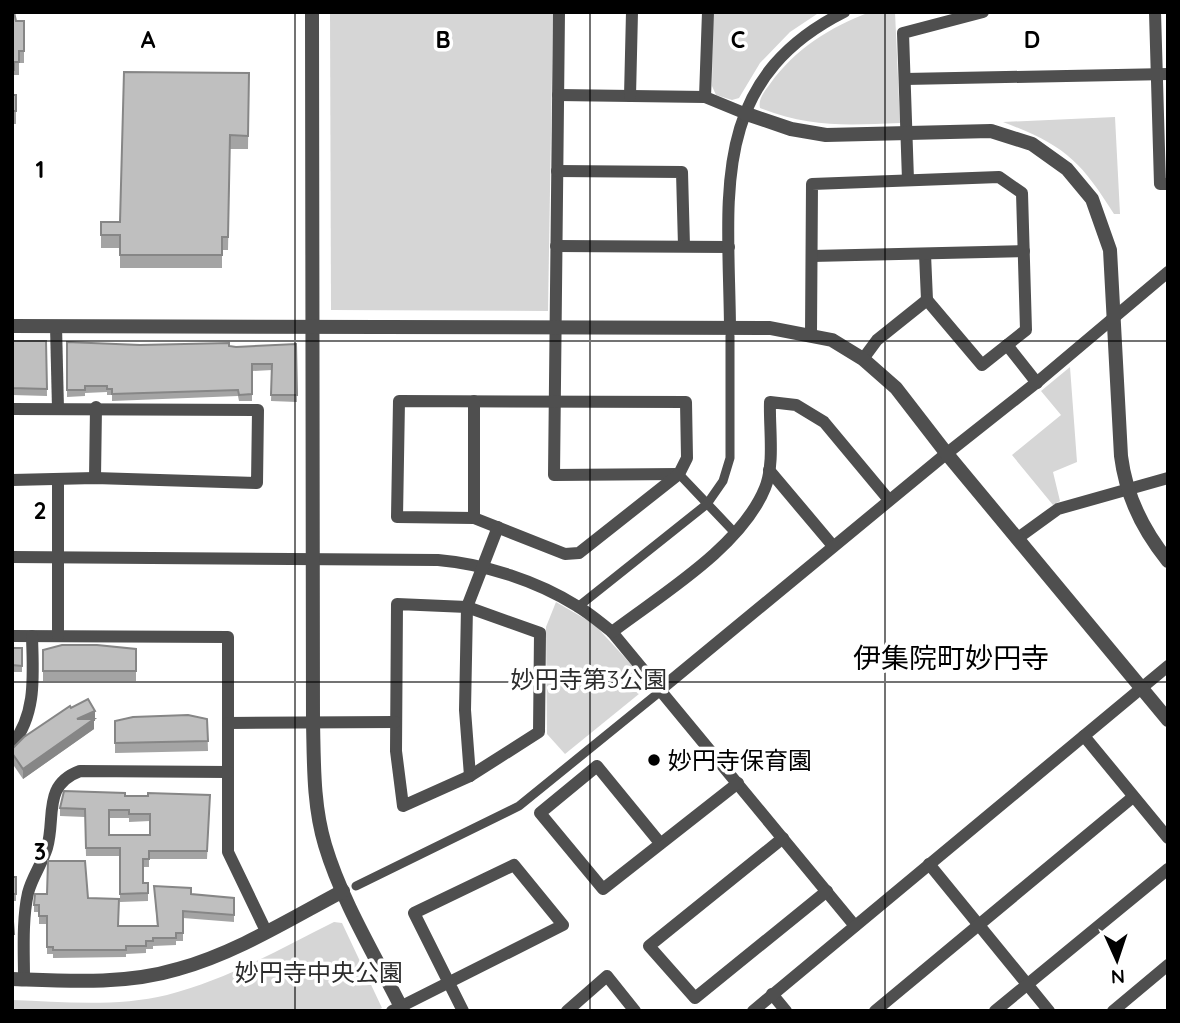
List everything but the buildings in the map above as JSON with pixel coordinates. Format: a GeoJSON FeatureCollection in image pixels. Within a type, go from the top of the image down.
{"type":"FeatureCollection","features":[{"type":"Feature","properties":{"kind":"street"},"geometry":{"type":"LineString","coordinates":[[313,12],[313,722],[316,800],[325,845],[350,889],[398,1009],[448,983],[563,925],[514,865],[414,913],[448,983],[463,1011]]}},
{"type":"Feature","properties":{"kind":"street"},"geometry":{"type":"LineString","coordinates":[[559,12],[554,475],[679,474],[735,533]]}},
{"type":"Feature","properties":{"kind":"street"},"geometry":{"type":"LineString","coordinates":[[631,96],[632,12]]}},
{"type":"Feature","properties":{"kind":"street"},"geometry":{"type":"LineString","coordinates":[[705,97],[708,12]]}},
{"type":"Feature","properties":{"kind":"street"},"geometry":{"type":"LineString","coordinates":[[579,607],[707,504],[723,481],[730,458],[731,158],[744,113],[756,89],[778,59],[804,35],[844,12]]}},
{"type":"Feature","properties":{"kind":"street"},"geometry":{"type":"LineString","coordinates":[[908,180],[903,33],[983,12]]}},
{"type":"Feature","properties":{"kind":"street"},"geometry":{"type":"LineString","coordinates":[[1155,12],[1162,74],[1160,184],[1168,184]]}},
{"type":"Feature","properties":{"kind":"street"},"geometry":{"type":"LineString","coordinates":[[905,79],[1162,74]]}},
{"type":"Feature","properties":{"kind":"street"},"geometry":{"type":"LineString","coordinates":[[558,95],[705,97],[744,113],[810,133],[991,131],[1032,144],[1067,169],[1092,199],[1107,233],[1121,456],[1126,489],[1134,508],[1168,561]]}},
{"type":"Feature","properties":{"kind":"street"},"geometry":{"type":"LineString","coordinates":[[557,170],[682,172],[684,246]]}},
{"type":"Feature","properties":{"kind":"street"},"geometry":{"type":"LineString","coordinates":[[811,334],[812,184],[999,177],[1022,194],[1026,330],[982,365],[928,300],[925,254]]}},
{"type":"Feature","properties":{"kind":"street"},"geometry":{"type":"LineString","coordinates":[[556,246],[729,247]]}},
{"type":"Feature","properties":{"kind":"street"},"geometry":{"type":"LineString","coordinates":[[812,257],[1024,251]]}},
{"type":"Feature","properties":{"kind":"street"},"geometry":{"type":"LineString","coordinates":[[228,772],[80,771],[69,775],[57,785],[51,799],[46,851],[29,890],[26,904],[18,979],[139,978],[178,970],[216,956],[519,806],[889,500],[1037,383],[1168,272]]}},
{"type":"Feature","properties":{"kind":"street"},"geometry":{"type":"LineString","coordinates":[[863,359],[877,340],[928,300]]}},
{"type":"Feature","properties":{"kind":"street"},"geometry":{"type":"LineString","coordinates":[[12,326],[555,327],[811,334],[832,340],[863,359],[896,388],[947,454],[1168,720]]}},
{"type":"Feature","properties":{"kind":"street"},"geometry":{"type":"LineString","coordinates":[[56,326],[58,409]]}},
{"type":"Feature","properties":{"kind":"street"},"geometry":{"type":"LineString","coordinates":[[1007,345],[1037,383]]}},
{"type":"Feature","properties":{"kind":"street"},"geometry":{"type":"LineString","coordinates":[[399,401],[474,401],[687,402],[687,458],[679,474],[579,553],[565,554],[474,518],[397,517],[399,401]]}},
{"type":"Feature","properties":{"kind":"street"},"geometry":{"type":"LineString","coordinates":[[474,401],[474,518]]}},
{"type":"Feature","properties":{"kind":"street"},"geometry":{"type":"LineString","coordinates":[[612,632],[682,580],[735,533],[766,487],[769,470],[770,402],[796,405],[824,422],[889,500]]}},
{"type":"Feature","properties":{"kind":"street"},"geometry":{"type":"LineString","coordinates":[[95,478],[96,407]]}},
{"type":"Feature","properties":{"kind":"street"},"geometry":{"type":"LineString","coordinates":[[12,408],[258,410],[257,483],[95,478],[58,481],[12,480]]}},
{"type":"Feature","properties":{"kind":"street"},"geometry":{"type":"LineString","coordinates":[[769,470],[833,546]]}},
{"type":"Feature","properties":{"kind":"street"},"geometry":{"type":"LineString","coordinates":[[1017,538],[1058,509],[1168,478]]}},
{"type":"Feature","properties":{"kind":"street"},"geometry":{"type":"LineString","coordinates":[[58,481],[58,636]]}},
{"type":"Feature","properties":{"kind":"street"},"geometry":{"type":"LineString","coordinates":[[470,776],[465,710],[467,607],[498,527]]}},
{"type":"Feature","properties":{"kind":"street"},"geometry":{"type":"LineString","coordinates":[[12,557],[438,560],[481,566],[552,592],[579,607],[612,632],[855,926]]}},
{"type":"Feature","properties":{"kind":"street"},"geometry":{"type":"LineString","coordinates":[[397,604],[467,607],[540,633],[539,732],[470,776],[403,806],[399,794],[396,722],[397,604]]}},
{"type":"Feature","properties":{"kind":"street"},"geometry":{"type":"LineString","coordinates":[[12,636],[229,637],[228,852],[266,931]]}},
{"type":"Feature","properties":{"kind":"street"},"geometry":{"type":"LineString","coordinates":[[12,746],[22,732],[32,702],[32,636]]}},
{"type":"Feature","properties":{"kind":"street"},"geometry":{"type":"LineString","coordinates":[[752,1011],[1168,666]]}},
{"type":"Feature","properties":{"kind":"street"},"geometry":{"type":"LineString","coordinates":[[228,723],[396,722]]}},
{"type":"Feature","properties":{"kind":"street"},"geometry":{"type":"LineString","coordinates":[[1084,736],[1168,838]]}},
{"type":"Feature","properties":{"kind":"street"},"geometry":{"type":"LineString","coordinates":[[660,843],[597,766],[540,813],[603,889],[738,783]]}},
{"type":"Feature","properties":{"kind":"street"},"geometry":{"type":"LineString","coordinates":[[875,1011],[1133,797]]}},
{"type":"Feature","properties":{"kind":"street"},"geometry":{"type":"LineString","coordinates":[[783,838],[649,946],[695,998],[827,891]]}},
{"type":"Feature","properties":{"kind":"street"},"geometry":{"type":"LineString","coordinates":[[929,864],[1049,1011]]}},
{"type":"Feature","properties":{"kind":"street"},"geometry":{"type":"LineString","coordinates":[[995,1011],[1168,869]]}},
{"type":"Feature","properties":{"kind":"street"},"geometry":{"type":"LineString","coordinates":[[1113,1011],[1168,965]]}},
{"type":"Feature","properties":{"kind":"street"},"geometry":{"type":"LineString","coordinates":[[567,1011],[607,976],[635,1011]]}},
{"type":"Feature","properties":{"kind":"street"},"geometry":{"type":"LineString","coordinates":[[772,994],[786,1011]]}},
{"type":"Feature","properties":{"kind":"green space"},"geometry":{"type":"Polygon","coordinates":[[[330,12],[553,12],[548,311],[331,310],[330,12]]]}},
{"type":"Feature","properties":{"kind":"green space"},"geometry":{"type":"Polygon","coordinates":[[[713,12],[820,12],[790,32],[760,63],[739,98],[732,100],[716,95],[712,86],[713,12]]]}},
{"type":"Feature","properties":{"kind":"green space"},"geometry":{"type":"Polygon","coordinates":[[[870,12],[895,12],[900,123],[813,122],[760,108],[766,90],[780,71],[802,50],[827,32],[870,12]]]}},
{"type":"Feature","properties":{"kind":"green space"},"geometry":{"type":"Polygon","coordinates":[[[1115,117],[1120,214],[1114,214],[1091,180],[1069,156],[1041,138],[1003,122],[1115,117]]]}},
{"type":"Feature","properties":{"kind":"green space"},"geometry":{"type":"Polygon","coordinates":[[[1070,367],[1077,462],[1053,472],[1060,501],[1053,505],[1012,455],[1061,415],[1041,391],[1070,367]]]}},
{"type":"Feature","properties":{"kind":"green space","name":"妙円寺第3公園"},"geometry":{"type":"Polygon","coordinates":[[[556,602],[594,624],[650,685],[565,754],[547,734],[546,627],[556,602]]]}},
{"type":"Feature","properties":{"kind":"green space","name":"妙円寺中央公園"},"geometry":{"type":"Polygon","coordinates":[[[334,922],[342,923],[382,1008],[376,1011],[12,1011],[12,1000],[129,1001],[189,989],[232,972],[334,922]]]}},
{"type":"Feature","properties":{"kind":"place","name":"妙円寺保育園"},"geometry":{"type":"Point","coordinates":[654,760]}},
{"type":"Feature","properties":{"kind":"district","name":"伊集院町妙円寺"},"geometry":{"type":"Point","coordinates":[951,657]}}]}
